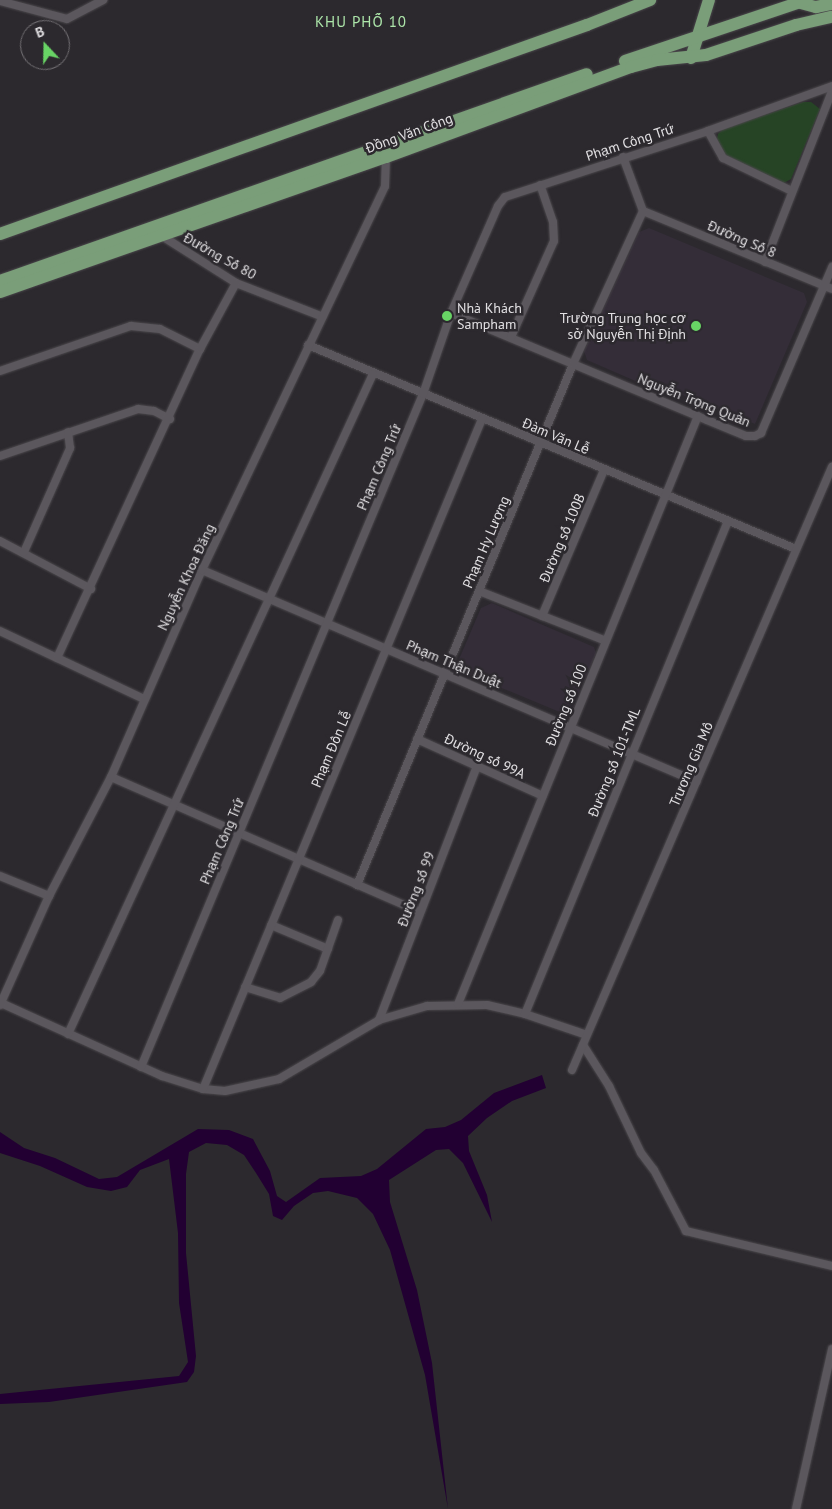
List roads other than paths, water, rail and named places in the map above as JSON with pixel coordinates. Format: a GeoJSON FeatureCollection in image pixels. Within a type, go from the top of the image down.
{"type":"FeatureCollection","features":[{"type":"Feature","properties":{"kind":"main road"},"geometry":{"type":"LineString","coordinates":[[602,17],[624,0]]}},
{"type":"Feature","properties":{"kind":"main road"},"geometry":{"type":"LineString","coordinates":[[0,227],[587,25],[602,17],[650,0]]}},
{"type":"Feature","properties":{"kind":"main road"},"geometry":{"type":"LineString","coordinates":[[691,58],[701,19],[709,0]]}},
{"type":"Feature","properties":{"kind":"main road"},"geometry":{"type":"LineString","coordinates":[[782,0],[803,1],[816,7],[832,4]]}},
{"type":"Feature","properties":{"kind":"main road","name":"Đồng Văn Cống"},"geometry":{"type":"LineString","coordinates":[[0,281],[386,158],[630,63],[673,44],[803,1]]}},
{"type":"Feature","properties":{"kind":"main road","name":"Đồng Văn Cống"},"geometry":{"type":"LineString","coordinates":[[0,292],[158,231],[630,63],[691,58],[832,17]]}},
{"type":"Feature","properties":{"kind":"main road"},"geometry":{"type":"LineString","coordinates":[[673,44],[701,19]]}},
{"type":"Feature","properties":{"kind":"main road"},"geometry":{"type":"LineString","coordinates":[[657,60],[681,52],[696,36]]}},
{"type":"Feature","properties":{"kind":"main road"},"geometry":{"type":"LineString","coordinates":[[0,234],[220,151]]}},
{"type":"Feature","properties":{"kind":"street"},"geometry":{"type":"LineString","coordinates":[[0,1],[68,19],[103,0]]}},
{"type":"Feature","properties":{"kind":"street","name":"Phạm Công Trứ"},"geometry":{"type":"LineString","coordinates":[[141,1067],[423,394],[451,313],[498,206],[505,198],[540,185],[708,131],[832,86]]}},
{"type":"Feature","properties":{"kind":"street"},"geometry":{"type":"LineString","coordinates":[[764,262],[832,91]]}},
{"type":"Feature","properties":{"kind":"street"},"geometry":{"type":"LineString","coordinates":[[708,131],[723,158],[792,191]]}},
{"type":"Feature","properties":{"kind":"street"},"geometry":{"type":"LineString","coordinates":[[623,157],[643,211]]}},
{"type":"Feature","properties":{"kind":"street","name":"Nguyễn Khoa Đăng"},"geometry":{"type":"LineString","coordinates":[[1,1004],[49,896],[110,777],[202,570],[385,186],[386,158]]}},
{"type":"Feature","properties":{"kind":"street"},"geometry":{"type":"LineString","coordinates":[[511,337],[554,241],[553,222],[540,185]]}},
{"type":"Feature","properties":{"kind":"street","name":"Đường Số 8"},"geometry":{"type":"LineString","coordinates":[[643,211],[828,287]]}},
{"type":"Feature","properties":{"kind":"street","name":"Phạm Hy Lượng"},"geometry":{"type":"LineString","coordinates":[[357,885],[542,444],[573,364],[643,211]]}},
{"type":"Feature","properties":{"kind":"street","name":"Đường Số 80"},"geometry":{"type":"LineString","coordinates":[[158,231],[236,283],[322,317]]}},
{"type":"Feature","properties":{"kind":"street","name":"Nguyễn Trọng Quản"},"geometry":{"type":"LineString","coordinates":[[451,313],[746,436],[761,433],[828,287],[832,267]]}},
{"type":"Feature","properties":{"kind":"street"},"geometry":{"type":"LineString","coordinates":[[56,658],[91,589],[170,418],[200,348],[236,283]]}},
{"type":"Feature","properties":{"kind":"street"},"geometry":{"type":"LineString","coordinates":[[0,371],[131,326],[160,329],[200,348]]}},
{"type":"Feature","properties":{"kind":"street","name":"Đàm Văn Lễ"},"geometry":{"type":"LineString","coordinates":[[308,345],[373,374],[796,549]]}},
{"type":"Feature","properties":{"kind":"street"},"geometry":{"type":"LineString","coordinates":[[68,1034],[373,374]]}},
{"type":"Feature","properties":{"kind":"street"},"geometry":{"type":"LineString","coordinates":[[0,456],[138,409],[154,411],[170,418]]}},
{"type":"Feature","properties":{"kind":"street","name":"Đường số 100"},"geometry":{"type":"LineString","coordinates":[[458,1004],[698,416]]}},
{"type":"Feature","properties":{"kind":"street","name":"Phạm Đôn Lễ"},"geometry":{"type":"LineString","coordinates":[[203,1089],[482,419]]}},
{"type":"Feature","properties":{"kind":"street"},"geometry":{"type":"LineString","coordinates":[[24,552],[70,448],[68,432]]}},
{"type":"Feature","properties":{"kind":"street","name":"Trương Gia Mô"},"geometry":{"type":"LineString","coordinates":[[572,1070],[832,467]]}},
{"type":"Feature","properties":{"kind":"street","name":"Đường số 100B"},"geometry":{"type":"LineString","coordinates":[[542,616],[604,470]]}},
{"type":"Feature","properties":{"kind":"street","name":"Đường số 101-TML"},"geometry":{"type":"LineString","coordinates":[[525,1014],[630,754],[728,521]]}},
{"type":"Feature","properties":{"kind":"street"},"geometry":{"type":"LineString","coordinates":[[0,541],[91,589]]}},
{"type":"Feature","properties":{"kind":"street","name":"Phạm Thận Duật"},"geometry":{"type":"LineString","coordinates":[[202,570],[697,782]]}},
{"type":"Feature","properties":{"kind":"street"},"geometry":{"type":"LineString","coordinates":[[479,591],[606,642]]}},
{"type":"Feature","properties":{"kind":"street"},"geometry":{"type":"LineString","coordinates":[[0,631],[144,699]]}},
{"type":"Feature","properties":{"kind":"street","name":"Đường số 99A"},"geometry":{"type":"LineString","coordinates":[[417,739],[543,796]]}},
{"type":"Feature","properties":{"kind":"street","name":"Đường số 99"},"geometry":{"type":"LineString","coordinates":[[379,1020],[477,766]]}},
{"type":"Feature","properties":{"kind":"street"},"geometry":{"type":"LineString","coordinates":[[110,777],[420,912]]}},
{"type":"Feature","properties":{"kind":"street"},"geometry":{"type":"LineString","coordinates":[[0,876],[49,896]]}},
{"type":"Feature","properties":{"kind":"street"},"geometry":{"type":"LineString","coordinates":[[245,988],[280,998],[311,982],[320,971],[338,920]]}},
{"type":"Feature","properties":{"kind":"street"},"geometry":{"type":"LineString","coordinates":[[271,926],[328,949]]}},
{"type":"Feature","properties":{"kind":"street"},"geometry":{"type":"LineString","coordinates":[[1,1004],[141,1067],[203,1089],[250,1088],[279,1079],[379,1020],[427,1006],[458,1004],[525,1014],[587,1035]]}},
{"type":"Feature","properties":{"kind":"street"},"geometry":{"type":"LineString","coordinates":[[582,1045],[609,1086],[641,1153],[654,1170],[686,1231],[832,1266]]}},
{"type":"Feature","properties":{"kind":"street"},"geometry":{"type":"LineString","coordinates":[[796,1509],[832,1349]]}},
{"type":"Feature","properties":{"kind":"place","name":"Nhà Khách Sampham"},"geometry":{"type":"Point","coordinates":[447,316]}},
{"type":"Feature","properties":{"kind":"place","name":"Trường Trung học cơ sở Nguyễn Thị Định"},"geometry":{"type":"Point","coordinates":[696,326]}},
{"type":"Feature","properties":{"kind":"district","name":"KHU PHỐ 10"},"geometry":{"type":"Point","coordinates":[361,22]}}]}
